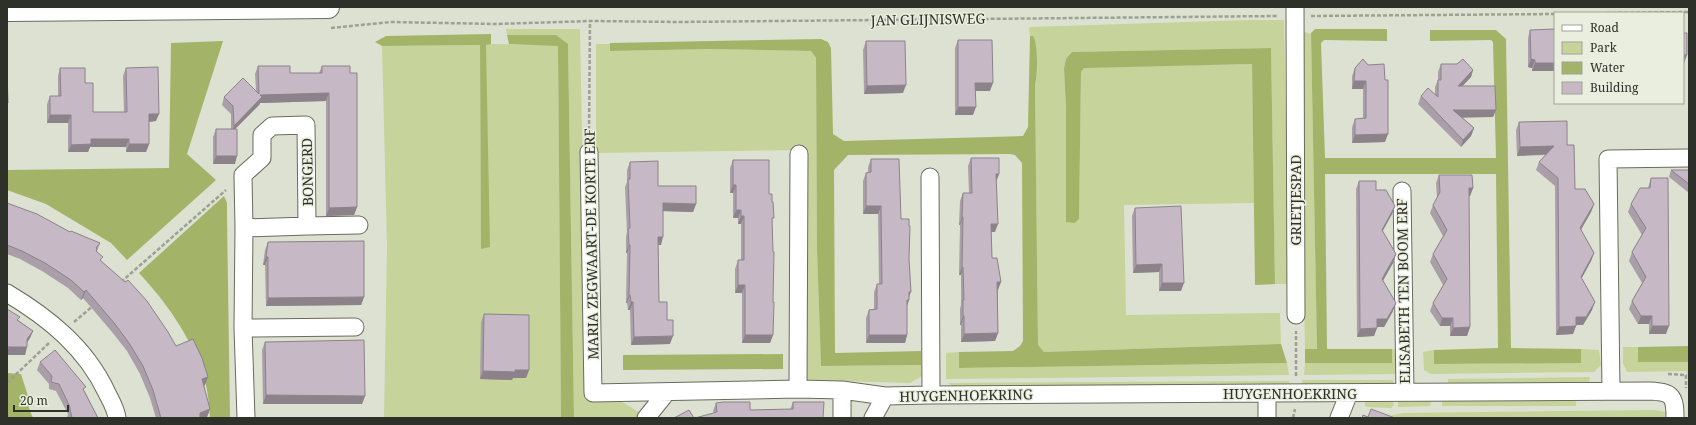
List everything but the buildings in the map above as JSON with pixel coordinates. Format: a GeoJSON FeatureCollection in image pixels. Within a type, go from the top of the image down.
{"type":"FeatureCollection","features":[{"type":"Feature","properties":{"kind":"street"},"geometry":{"type":"LineString","coordinates":[[7,10],[328,7]]}},
{"type":"Feature","properties":{"kind":"street","name":"GRIETJESPAD"},"geometry":{"type":"LineString","coordinates":[[1295,11],[1296,315]]}},
{"type":"Feature","properties":{"kind":"street","name":"BONGERD"},"geometry":{"type":"LineString","coordinates":[[243,175],[262,158],[262,135],[272,126],[306,125],[307,226]]}},
{"type":"Feature","properties":{"kind":"street","name":"MARIA ZEGWAART-DE KORTE ERF"},"geometry":{"type":"LineString","coordinates":[[589,152],[592,393],[667,392]]}},
{"type":"Feature","properties":{"kind":"street"},"geometry":{"type":"LineString","coordinates":[[798,389],[799,154]]}},
{"type":"Feature","properties":{"kind":"street"},"geometry":{"type":"LineString","coordinates":[[1612,390],[1608,158],[1689,158]]}},
{"type":"Feature","properties":{"kind":"street"},"geometry":{"type":"LineString","coordinates":[[243,175],[243,328],[246,418]]}},
{"type":"Feature","properties":{"kind":"street"},"geometry":{"type":"LineString","coordinates":[[930,177],[931,395]]}},
{"type":"Feature","properties":{"kind":"street","name":"ELISABETH TEN BOOM ERF"},"geometry":{"type":"LineString","coordinates":[[1402,191],[1405,392]]}},
{"type":"Feature","properties":{"kind":"street","name":"BONGERD"},"geometry":{"type":"LineString","coordinates":[[244,228],[359,225]]}},
{"type":"Feature","properties":{"kind":"street"},"geometry":{"type":"LineString","coordinates":[[7,293],[33,308],[62,331],[82,353],[99,376],[117,418]]}},
{"type":"Feature","properties":{"kind":"street"},"geometry":{"type":"LineString","coordinates":[[243,328],[355,327]]}},
{"type":"Feature","properties":{"kind":"street","name":"HUYGENHOEKRING"},"geometry":{"type":"LineString","coordinates":[[667,392],[798,389],[842,390],[885,396],[1295,394],[1612,390],[1666,392],[1672,396],[1675,403],[1675,418]]}},
{"type":"Feature","properties":{"kind":"street"},"geometry":{"type":"LineString","coordinates":[[842,390],[842,418]]}},
{"type":"Feature","properties":{"kind":"street"},"geometry":{"type":"LineString","coordinates":[[646,418],[667,392]]}},
{"type":"Feature","properties":{"kind":"street"},"geometry":{"type":"LineString","coordinates":[[1339,418],[1350,393]]}},
{"type":"Feature","properties":{"kind":"street"},"geometry":{"type":"LineString","coordinates":[[1267,394],[1267,418]]}},
{"type":"Feature","properties":{"kind":"street","name":"HUYGENHOEKRING"},"geometry":{"type":"LineString","coordinates":[[873,418],[885,396]]}},
{"type":"Feature","properties":{"kind":"path","name":"JAN GLIJNISWEG"},"geometry":{"type":"LineString","coordinates":[[590,21],[678,22],[1295,11],[1554,14]]}},
{"type":"Feature","properties":{"kind":"path","name":"MARIA ZEGWAART-DE KORTE ERF"},"geometry":{"type":"LineString","coordinates":[[589,152],[590,21]]}},
{"type":"Feature","properties":{"kind":"path"},"geometry":{"type":"LineString","coordinates":[[118,285],[243,175]]}},
{"type":"Feature","properties":{"kind":"path"},"geometry":{"type":"LineString","coordinates":[[7,383],[19,370],[62,331],[95,305]]}},
{"type":"Feature","properties":{"kind":"path"},"geometry":{"type":"LineString","coordinates":[[1295,394],[1296,315]]}},
{"type":"Feature","properties":{"kind":"green space"},"geometry":{"type":"Polygon","coordinates":[[[1284,20],[1289,284],[1275,284],[1271,48],[1072,52],[1066,59],[1064,68],[1075,223],[1079,219],[1081,72],[1084,67],[1252,64],[1254,203],[1124,205],[1126,315],[1280,313],[1281,344],[1044,352],[1038,345],[1035,84],[1037,60],[1036,46],[1033,36],[1030,36],[1029,27],[1284,20]]]}},
{"type":"Feature","properties":{"kind":"green space"},"geometry":{"type":"Polygon","coordinates":[[[506,29],[580,29],[587,399],[619,400],[640,413],[636,418],[574,418],[568,44],[555,35],[507,35],[506,29]]]}},
{"type":"Feature","properties":{"kind":"green space"},"geometry":{"type":"Polygon","coordinates":[[[1299,30],[1311,34],[1317,349],[1305,349],[1299,30]]]}},
{"type":"Feature","properties":{"kind":"green space"},"geometry":{"type":"Polygon","coordinates":[[[486,44],[558,45],[561,418],[384,418],[387,247],[382,46],[480,45],[481,229],[486,44]]]}},
{"type":"Feature","properties":{"kind":"green space"},"geometry":{"type":"Polygon","coordinates":[[[596,44],[610,44],[610,51],[710,49],[811,51],[816,58],[817,249],[821,366],[921,365],[922,376],[910,383],[805,380],[802,150],[596,153],[596,44]]]}},
{"type":"Feature","properties":{"kind":"green space"},"geometry":{"type":"Polygon","coordinates":[[[1623,347],[1638,347],[1638,362],[1689,362],[1689,376],[1686,371],[1627,372],[1623,363],[1623,347]]]}},
{"type":"Feature","properties":{"kind":"green space"},"geometry":{"type":"Polygon","coordinates":[[[1392,349],[1401,350],[1400,370],[1395,374],[1304,375],[1305,363],[1392,363],[1392,349]]]}},
{"type":"Feature","properties":{"kind":"green space"},"geometry":{"type":"Polygon","coordinates":[[[1581,349],[1599,350],[1601,365],[1594,372],[1431,374],[1424,370],[1423,352],[1434,350],[1434,364],[1581,362],[1581,349]]]}},
{"type":"Feature","properties":{"kind":"green space"},"geometry":{"type":"Polygon","coordinates":[[[959,352],[960,368],[1287,363],[1289,375],[946,379],[946,353],[959,352]]]}},
{"type":"Feature","properties":{"kind":"green space"},"geometry":{"type":"Polygon","coordinates":[[[1590,377],[1589,382],[1448,385],[1448,379],[1590,377]]]}},
{"type":"Feature","properties":{"kind":"green space"},"geometry":{"type":"Polygon","coordinates":[[[1302,380],[1393,380],[1393,386],[1302,386],[1302,380]]]}},
{"type":"Feature","properties":{"kind":"green space"},"geometry":{"type":"Polygon","coordinates":[[[1289,381],[1289,386],[954,388],[948,383],[1289,381]]]}},
{"type":"Feature","properties":{"kind":"green space"},"geometry":{"type":"Polygon","coordinates":[[[1576,400],[1576,406],[1442,406],[1442,401],[1576,400]]]}},
{"type":"Feature","properties":{"kind":"green space"},"geometry":{"type":"Polygon","coordinates":[[[1431,401],[1430,406],[1398,407],[1398,402],[1431,401]]]}},
{"type":"Feature","properties":{"kind":"green space"},"geometry":{"type":"Polygon","coordinates":[[[1365,402],[1393,402],[1394,405],[1391,408],[1368,407],[1365,406],[1365,402]]]}},
{"type":"Feature","properties":{"kind":"green space"},"geometry":{"type":"Polygon","coordinates":[[[1655,410],[1665,412],[1665,418],[1390,418],[1388,416],[1403,413],[1655,410]]]}},
{"type":"Feature","properties":{"kind":"water"},"geometry":{"type":"Polygon","coordinates":[[[1315,29],[1387,29],[1387,41],[1324,40],[1321,43],[1325,158],[1496,158],[1493,42],[1491,40],[1430,41],[1430,30],[1496,30],[1506,39],[1511,348],[1581,349],[1581,363],[1434,364],[1434,350],[1498,348],[1496,174],[1325,174],[1327,349],[1392,349],[1392,363],[1305,363],[1305,349],[1317,349],[1311,33],[1315,29]]]}},
{"type":"Feature","properties":{"kind":"water"},"geometry":{"type":"Polygon","coordinates":[[[491,34],[491,44],[486,45],[490,247],[481,249],[480,45],[382,46],[375,42],[386,36],[491,34]]]}},
{"type":"Feature","properties":{"kind":"water"},"geometry":{"type":"Polygon","coordinates":[[[507,35],[556,35],[568,44],[574,418],[561,418],[558,46],[509,44],[507,35]]]}},
{"type":"Feature","properties":{"kind":"water"},"geometry":{"type":"Polygon","coordinates":[[[1030,36],[1033,36],[1035,39],[1037,59],[1035,84],[1038,345],[1044,352],[1281,344],[1287,363],[959,368],[959,352],[1013,351],[1020,346],[1023,341],[1022,163],[1015,155],[1010,154],[848,155],[834,170],[835,353],[921,351],[921,365],[821,366],[817,249],[816,58],[811,51],[710,49],[610,51],[610,43],[821,39],[828,42],[831,48],[833,134],[844,141],[1023,136],[1028,127],[1030,36]]]}},
{"type":"Feature","properties":{"kind":"water"},"geometry":{"type":"Polygon","coordinates":[[[223,41],[187,154],[216,180],[127,260],[111,243],[46,204],[7,190],[7,170],[169,168],[171,43],[223,41]]]}},
{"type":"Feature","properties":{"kind":"water"},"geometry":{"type":"Polygon","coordinates":[[[1271,48],[1275,284],[1255,285],[1252,64],[1084,68],[1081,72],[1079,219],[1075,223],[1066,222],[1066,108],[1064,68],[1066,59],[1072,52],[1271,48]]]}},
{"type":"Feature","properties":{"kind":"water"},"geometry":{"type":"Polygon","coordinates":[[[224,196],[227,203],[230,418],[210,418],[205,380],[192,347],[168,308],[139,273],[224,196]]]}},
{"type":"Feature","properties":{"kind":"water"},"geometry":{"type":"Polygon","coordinates":[[[1689,346],[1689,362],[1638,362],[1638,347],[1689,346]]]}},
{"type":"Feature","properties":{"kind":"water"},"geometry":{"type":"Polygon","coordinates":[[[783,354],[783,369],[623,370],[623,355],[783,354]]]}},
{"type":"Feature","properties":{"kind":"water"},"geometry":{"type":"Polygon","coordinates":[[[7,373],[21,374],[28,396],[29,408],[33,418],[7,418],[7,373]]]}}]}
